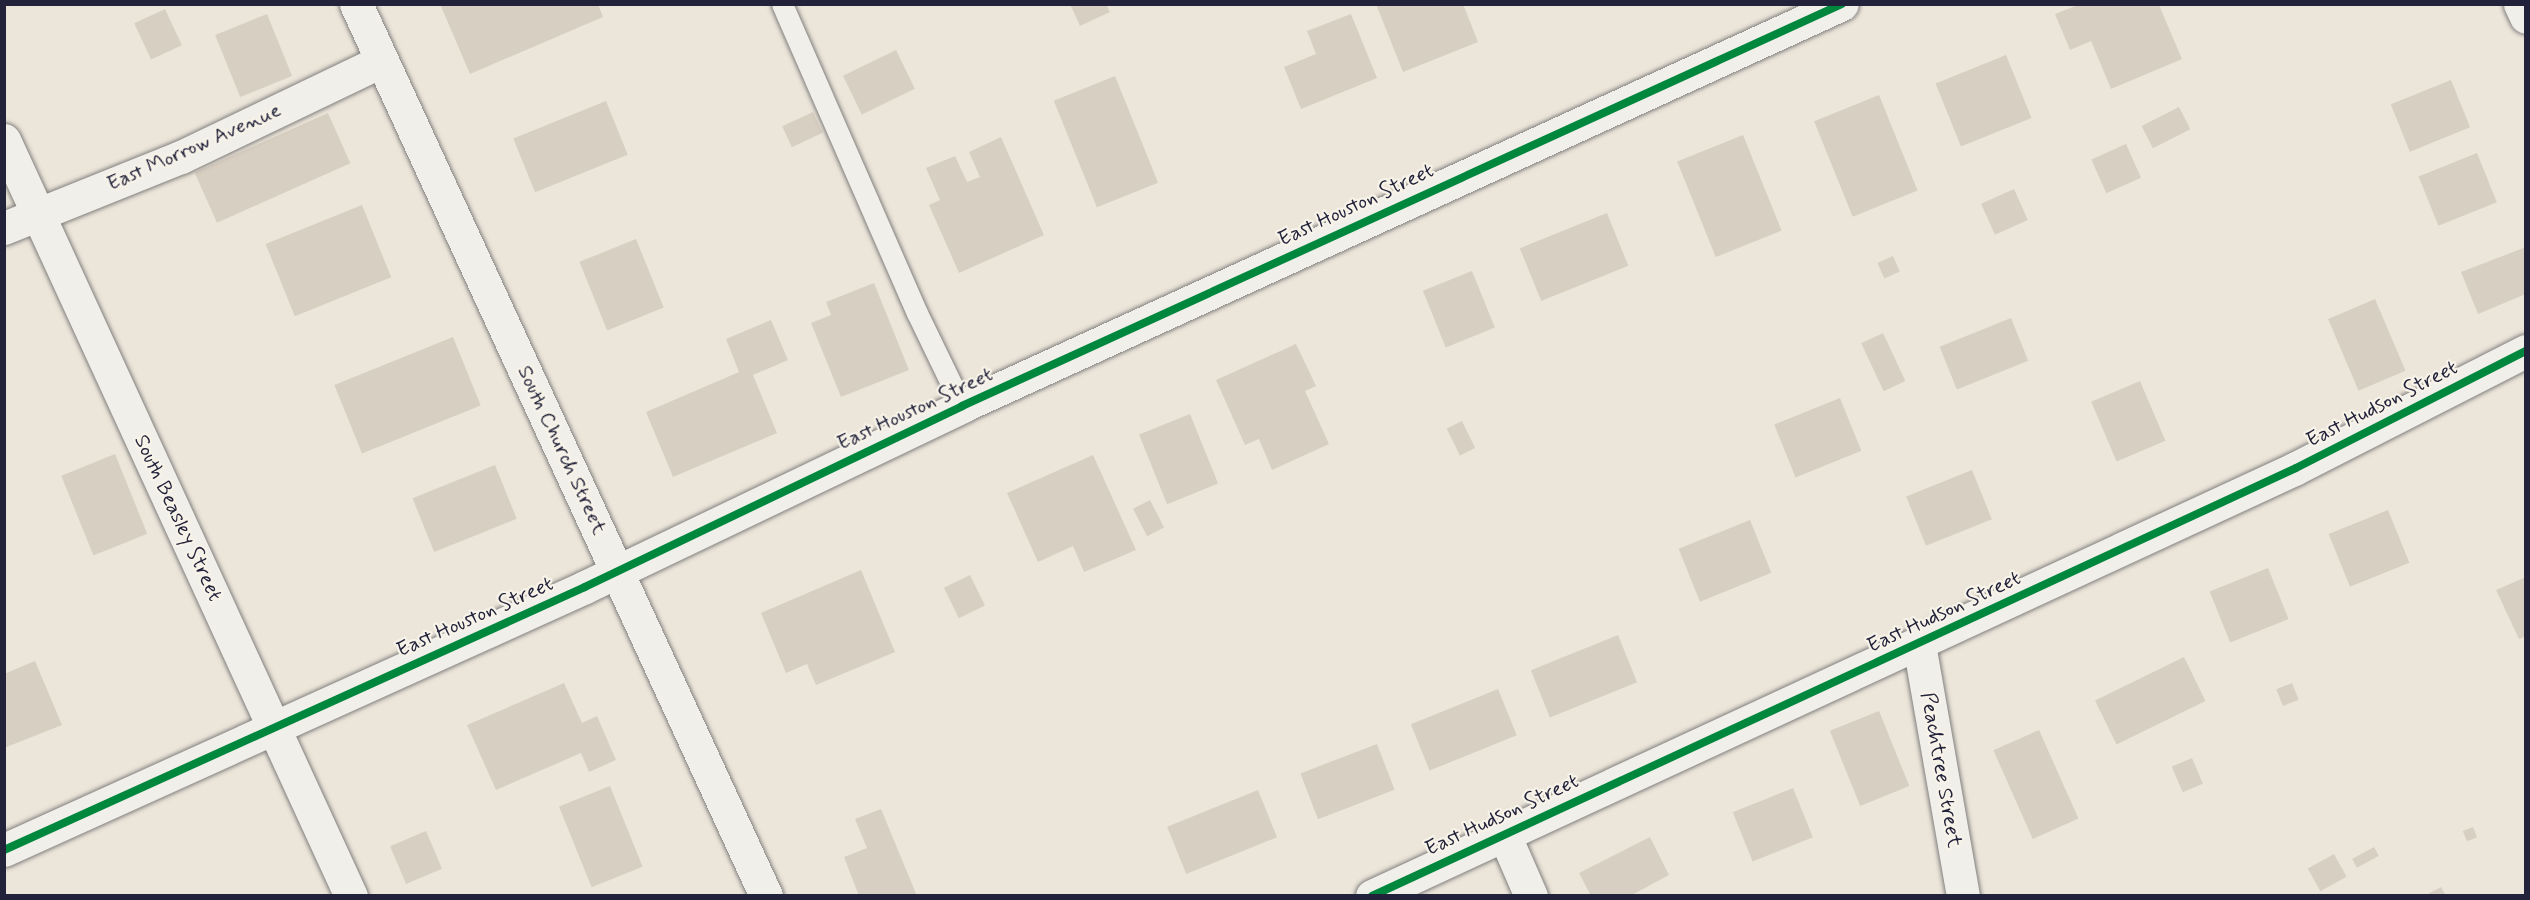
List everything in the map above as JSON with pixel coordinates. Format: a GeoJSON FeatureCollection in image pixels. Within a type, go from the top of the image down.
{"type":"FeatureCollection","features":[{"type":"Feature","properties":{"kind":"street","name":"South Church Street"},"geometry":{"type":"LineString","coordinates":[[356,4],[766,896]]}},
{"type":"Feature","properties":{"kind":"street","name":"East Houston Street"},"geometry":{"type":"LineString","coordinates":[[4,850],[618,571],[962,406],[1842,4]]}},
{"type":"Feature","properties":{"kind":"street"},"geometry":{"type":"LineString","coordinates":[[2520,4],[2526,17]]}},
{"type":"Feature","properties":{"kind":"street","name":"East Morrow Avenue"},"geometry":{"type":"LineString","coordinates":[[4,228],[181,157],[381,61]]}},
{"type":"Feature","properties":{"kind":"street","name":"South Beasley Street"},"geometry":{"type":"LineString","coordinates":[[4,140],[351,896]]}},
{"type":"Feature","properties":{"kind":"street","name":"East Hudson Street"},"geometry":{"type":"LineString","coordinates":[[1372,896],[2296,468],[2526,351]]}},
{"type":"Feature","properties":{"kind":"street","name":"Peachtree Street"},"geometry":{"type":"LineString","coordinates":[[1919,644],[1963,896]]}},
{"type":"Feature","properties":{"kind":"street"},"geometry":{"type":"LineString","coordinates":[[1504,834],[1531,896]]}},
{"type":"Feature","properties":{"kind":"lane"},"geometry":{"type":"LineString","coordinates":[[783,4],[917,313],[962,406]]}},
{"type":"Feature","properties":{"kind":"building"},"geometry":{"type":"Polygon","coordinates":[[[440,4],[598,4],[603,17],[470,74],[440,4]]]}},
{"type":"Feature","properties":{"kind":"building"},"geometry":{"type":"Polygon","coordinates":[[[1070,4],[1106,4],[1110,12],[1080,26],[1070,4]]]}},
{"type":"Feature","properties":{"kind":"building"},"geometry":{"type":"Polygon","coordinates":[[[1376,4],[1463,4],[1478,42],[1403,72],[1376,4]]]}},
{"type":"Feature","properties":{"kind":"building"},"geometry":{"type":"Polygon","coordinates":[[[2078,5],[2159,5],[2182,59],[2111,89],[2091,41],[2070,50],[2055,14],[2078,5]]]}},
{"type":"Feature","properties":{"kind":"building"},"geometry":{"type":"Polygon","coordinates":[[[165,9],[182,45],[151,60],[134,23],[165,9]]]}},
{"type":"Feature","properties":{"kind":"building"},"geometry":{"type":"Polygon","coordinates":[[[267,14],[292,76],[240,97],[215,35],[267,14]]]}},
{"type":"Feature","properties":{"kind":"building"},"geometry":{"type":"Polygon","coordinates":[[[1351,14],[1377,78],[1301,109],[1284,67],[1316,54],[1307,31],[1351,14]]]}},
{"type":"Feature","properties":{"kind":"building"},"geometry":{"type":"Polygon","coordinates":[[[896,50],[915,89],[862,115],[843,76],[896,50]]]}},
{"type":"Feature","properties":{"kind":"building"},"geometry":{"type":"Polygon","coordinates":[[[2006,55],[2031,118],[1961,147],[1936,83],[2006,55]]]}},
{"type":"Feature","properties":{"kind":"building"},"geometry":{"type":"Polygon","coordinates":[[[1115,76],[1158,183],[1097,207],[1054,101],[1115,76]]]}},
{"type":"Feature","properties":{"kind":"building"},"geometry":{"type":"Polygon","coordinates":[[[2451,80],[2470,127],[2410,152],[2391,104],[2451,80]]]}},
{"type":"Feature","properties":{"kind":"building"},"geometry":{"type":"Polygon","coordinates":[[[1879,95],[1918,190],[1853,217],[1814,121],[1879,95]]]}},
{"type":"Feature","properties":{"kind":"building"},"geometry":{"type":"Polygon","coordinates":[[[606,101],[628,155],[535,192],[513,138],[606,101]]]}},
{"type":"Feature","properties":{"kind":"building"},"geometry":{"type":"Polygon","coordinates":[[[2179,107],[2190,129],[2153,148],[2142,126],[2179,107]]]}},
{"type":"Feature","properties":{"kind":"building"},"geometry":{"type":"Polygon","coordinates":[[[813,112],[823,133],[792,147],[782,126],[813,112]]]}},
{"type":"Feature","properties":{"kind":"building"},"geometry":{"type":"Polygon","coordinates":[[[328,113],[350,163],[217,223],[195,172],[328,113]]]}},
{"type":"Feature","properties":{"kind":"building"},"geometry":{"type":"Polygon","coordinates":[[[1743,135],[1782,230],[1716,257],[1677,162],[1743,135]]]}},
{"type":"Feature","properties":{"kind":"building"},"geometry":{"type":"Polygon","coordinates":[[[1001,137],[1044,235],[959,273],[929,205],[940,200],[926,168],[955,156],[967,182],[980,177],[969,152],[1001,137]]]}},
{"type":"Feature","properties":{"kind":"building"},"geometry":{"type":"Polygon","coordinates":[[[2126,144],[2141,178],[2106,193],[2091,159],[2126,144]]]}},
{"type":"Feature","properties":{"kind":"building"},"geometry":{"type":"Polygon","coordinates":[[[2477,153],[2497,202],[2438,226],[2419,177],[2477,153]]]}},
{"type":"Feature","properties":{"kind":"building"},"geometry":{"type":"Polygon","coordinates":[[[2014,189],[2028,220],[1995,235],[1981,204],[2014,189]]]}},
{"type":"Feature","properties":{"kind":"building"},"geometry":{"type":"Polygon","coordinates":[[[362,205],[391,277],[295,316],[266,244],[362,205]]]}},
{"type":"Feature","properties":{"kind":"building"},"geometry":{"type":"Polygon","coordinates":[[[1607,213],[1628,266],[1541,301],[1520,248],[1607,213]]]}},
{"type":"Feature","properties":{"kind":"building"},"geometry":{"type":"Polygon","coordinates":[[[636,239],[664,308],[607,330],[579,262],[636,239]]]}},
{"type":"Feature","properties":{"kind":"building"},"geometry":{"type":"Polygon","coordinates":[[[2526,247],[2526,294],[2478,314],[2461,272],[2526,247]]]}},
{"type":"Feature","properties":{"kind":"building"},"geometry":{"type":"Polygon","coordinates":[[[1893,256],[1900,272],[1884,278],[1877,263],[1893,256]]]}},
{"type":"Feature","properties":{"kind":"building"},"geometry":{"type":"Polygon","coordinates":[[[1472,271],[1495,328],[1446,347],[1423,291],[1472,271]]]}},
{"type":"Feature","properties":{"kind":"building"},"geometry":{"type":"Polygon","coordinates":[[[874,283],[909,370],[841,397],[811,323],[831,315],[826,302],[874,283]]]}},
{"type":"Feature","properties":{"kind":"building"},"geometry":{"type":"Polygon","coordinates":[[[2375,299],[2405,371],[2359,391],[2328,319],[2375,299]]]}},
{"type":"Feature","properties":{"kind":"building"},"geometry":{"type":"Polygon","coordinates":[[[2011,318],[2028,361],[1957,389],[1940,347],[2011,318]]]}},
{"type":"Feature","properties":{"kind":"building"},"geometry":{"type":"Polygon","coordinates":[[[771,320],[788,360],[753,375],[777,433],[673,477],[646,412],[739,372],[726,339],[771,320]]]}},
{"type":"Feature","properties":{"kind":"building"},"geometry":{"type":"Polygon","coordinates":[[[1883,333],[1905,381],[1884,391],[1861,343],[1883,333]]]}},
{"type":"Feature","properties":{"kind":"building"},"geometry":{"type":"Polygon","coordinates":[[[453,337],[481,406],[362,454],[334,385],[453,337]]]}},
{"type":"Feature","properties":{"kind":"building"},"geometry":{"type":"Polygon","coordinates":[[[1296,344],[1316,386],[1305,391],[1329,444],[1272,470],[1259,439],[1245,445],[1216,380],[1296,344]]]}},
{"type":"Feature","properties":{"kind":"building"},"geometry":{"type":"Polygon","coordinates":[[[2140,381],[2165,441],[2117,462],[2091,402],[2140,381]]]}},
{"type":"Feature","properties":{"kind":"building"},"geometry":{"type":"Polygon","coordinates":[[[1840,398],[1861,451],[1796,477],[1774,425],[1840,398]]]}},
{"type":"Feature","properties":{"kind":"building"},"geometry":{"type":"Polygon","coordinates":[[[1190,414],[1218,484],[1167,504],[1139,435],[1190,414]]]}},
{"type":"Feature","properties":{"kind":"building"},"geometry":{"type":"Polygon","coordinates":[[[1462,421],[1475,448],[1460,455],[1447,428],[1462,421]]]}},
{"type":"Feature","properties":{"kind":"building"},"geometry":{"type":"Polygon","coordinates":[[[115,454],[147,534],[93,555],[61,476],[115,454]]]}},
{"type":"Feature","properties":{"kind":"building"},"geometry":{"type":"Polygon","coordinates":[[[1093,455],[1136,550],[1084,572],[1073,546],[1038,562],[1007,493],[1093,455]]]}},
{"type":"Feature","properties":{"kind":"building"},"geometry":{"type":"Polygon","coordinates":[[[495,465],[517,519],[434,552],[412,498],[495,465]]]}},
{"type":"Feature","properties":{"kind":"building"},"geometry":{"type":"Polygon","coordinates":[[[1972,470],[1992,519],[1926,546],[1906,497],[1972,470]]]}},
{"type":"Feature","properties":{"kind":"building"},"geometry":{"type":"Polygon","coordinates":[[[1150,500],[1164,528],[1147,536],[1133,509],[1150,500]]]}},
{"type":"Feature","properties":{"kind":"building"},"geometry":{"type":"Polygon","coordinates":[[[2388,510],[2409,563],[2350,587],[2329,534],[2388,510]]]}},
{"type":"Feature","properties":{"kind":"building"},"geometry":{"type":"Polygon","coordinates":[[[1750,520],[1771,573],[1700,602],[1679,549],[1750,520]]]}},
{"type":"Feature","properties":{"kind":"building"},"geometry":{"type":"Polygon","coordinates":[[[2268,568],[2289,619],[2230,643],[2210,592],[2268,568]]]}},
{"type":"Feature","properties":{"kind":"building"},"geometry":{"type":"Polygon","coordinates":[[[861,570],[895,652],[816,685],[807,664],[786,673],[761,613],[861,570]]]}},
{"type":"Feature","properties":{"kind":"building"},"geometry":{"type":"Polygon","coordinates":[[[970,575],[985,606],[959,618],[944,588],[970,575]]]}},
{"type":"Feature","properties":{"kind":"building"},"geometry":{"type":"Polygon","coordinates":[[[2526,577],[2526,636],[2519,639],[2496,590],[2526,577]]]}},
{"type":"Feature","properties":{"kind":"building"},"geometry":{"type":"Polygon","coordinates":[[[1618,635],[1637,682],[1550,717],[1531,670],[1618,635]]]}},
{"type":"Feature","properties":{"kind":"building"},"geometry":{"type":"Polygon","coordinates":[[[2184,657],[2205,701],[2116,744],[2095,700],[2184,657]]]}},
{"type":"Feature","properties":{"kind":"building"},"geometry":{"type":"Polygon","coordinates":[[[35,661],[62,725],[4,748],[4,674],[35,661]]]}},
{"type":"Feature","properties":{"kind":"building"},"geometry":{"type":"Polygon","coordinates":[[[564,683],[582,723],[597,716],[616,760],[589,772],[581,753],[496,790],[467,725],[564,683]]]}},
{"type":"Feature","properties":{"kind":"building"},"geometry":{"type":"Polygon","coordinates":[[[2292,683],[2299,700],[2283,706],[2276,689],[2292,683]]]}},
{"type":"Feature","properties":{"kind":"building"},"geometry":{"type":"Polygon","coordinates":[[[1498,689],[1517,735],[1430,771],[1411,724],[1498,689]]]}},
{"type":"Feature","properties":{"kind":"building"},"geometry":{"type":"Polygon","coordinates":[[[1879,711],[1909,786],[1860,806],[1830,731],[1879,711]]]}},
{"type":"Feature","properties":{"kind":"building"},"geometry":{"type":"Polygon","coordinates":[[[2039,730],[2078,819],[2033,839],[1993,750],[2039,730]]]}},
{"type":"Feature","properties":{"kind":"building"},"geometry":{"type":"Polygon","coordinates":[[[1377,744],[1395,790],[1318,819],[1300,773],[1377,744]]]}},
{"type":"Feature","properties":{"kind":"building"},"geometry":{"type":"Polygon","coordinates":[[[2192,758],[2203,784],[2183,792],[2172,767],[2192,758]]]}},
{"type":"Feature","properties":{"kind":"building"},"geometry":{"type":"Polygon","coordinates":[[[610,786],[643,867],[592,887],[559,807],[610,786]]]}},
{"type":"Feature","properties":{"kind":"building"},"geometry":{"type":"Polygon","coordinates":[[[1793,788],[1813,837],[1753,861],[1733,812],[1793,788]]]}},
{"type":"Feature","properties":{"kind":"building"},"geometry":{"type":"Polygon","coordinates":[[[1258,790],[1277,837],[1186,874],[1167,827],[1258,790]]]}},
{"type":"Feature","properties":{"kind":"building"},"geometry":{"type":"Polygon","coordinates":[[[881,809],[917,896],[859,896],[844,857],[867,848],[855,819],[881,809]]]}},
{"type":"Feature","properties":{"kind":"building"},"geometry":{"type":"Polygon","coordinates":[[[2473,827],[2477,837],[2467,841],[2463,831],[2473,827]]]}},
{"type":"Feature","properties":{"kind":"building"},"geometry":{"type":"Polygon","coordinates":[[[426,831],[442,869],[406,884],[390,846],[426,831]]]}},
{"type":"Feature","properties":{"kind":"building"},"geometry":{"type":"Polygon","coordinates":[[[1650,837],[1669,875],[1630,896],[1591,896],[1579,873],[1650,837]]]}},
{"type":"Feature","properties":{"kind":"building"},"geometry":{"type":"Polygon","coordinates":[[[2374,847],[2379,856],[2357,868],[2352,859],[2374,847]]]}},
{"type":"Feature","properties":{"kind":"building"},"geometry":{"type":"Polygon","coordinates":[[[2334,854],[2347,877],[2320,891],[2308,869],[2334,854]]]}},
{"type":"Feature","properties":{"kind":"building"},"geometry":{"type":"Polygon","coordinates":[[[2441,887],[2446,896],[2424,896],[2441,887]]]}},
{"type":"Feature","properties":{"kind":"cycle path"},"geometry":{"type":"LineString","coordinates":[[4,850],[585,587],[962,406],[1842,4]]}},
{"type":"Feature","properties":{"kind":"cycle path"},"geometry":{"type":"LineString","coordinates":[[1372,896],[2296,468],[2526,351]]}}]}
